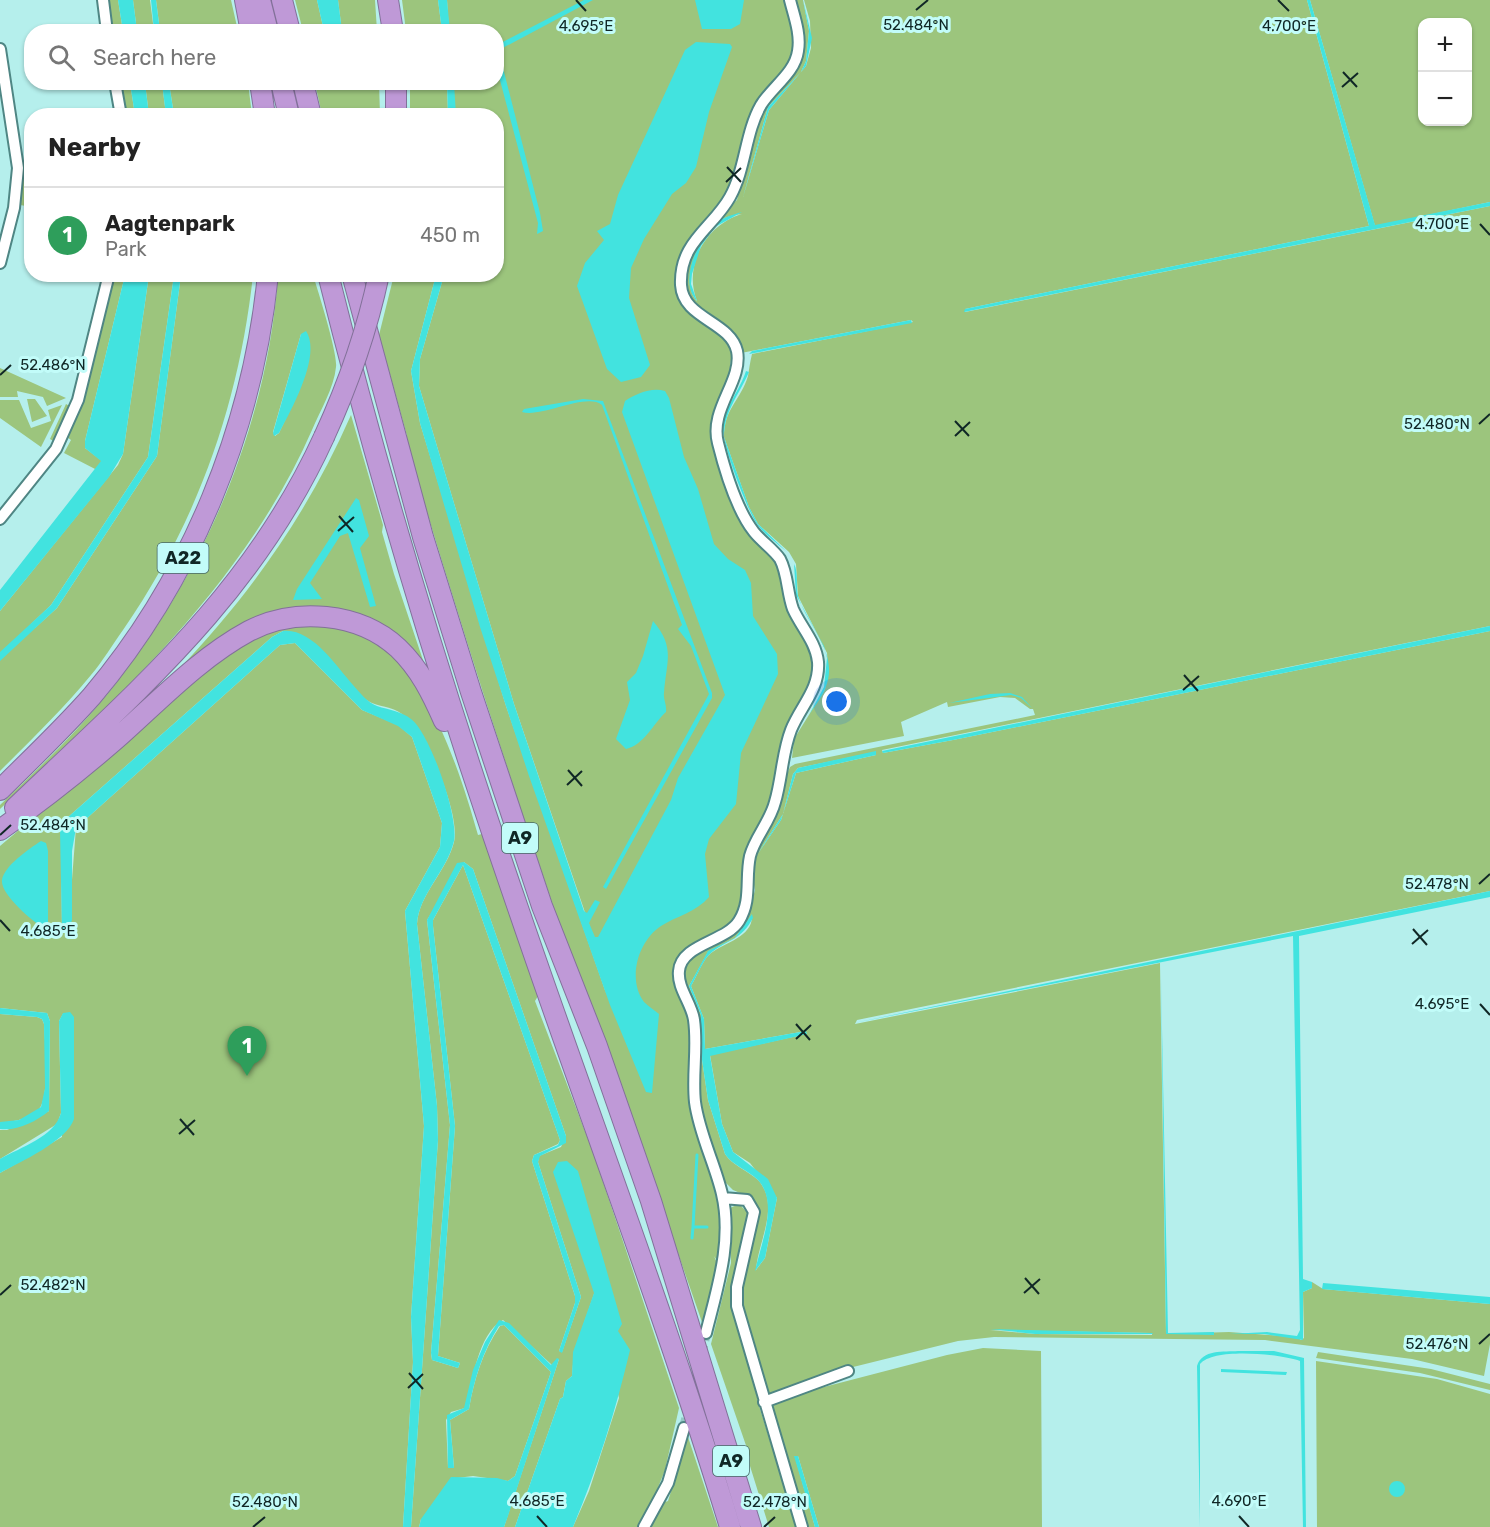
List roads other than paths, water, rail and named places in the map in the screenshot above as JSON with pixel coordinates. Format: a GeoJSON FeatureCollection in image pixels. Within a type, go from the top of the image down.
{"type":"FeatureCollection","features":[{"type":"Feature","properties":{"kind":"highway"},"geometry":{"type":"LineString","coordinates":[[245,0],[250,24]]}},
{"type":"Feature","properties":{"kind":"highway"},"geometry":{"type":"LineString","coordinates":[[260,0],[266,24]]}},
{"type":"Feature","properties":{"kind":"highway"},"geometry":{"type":"LineString","coordinates":[[282,0],[288,24]]}},
{"type":"Feature","properties":{"kind":"highway"},"geometry":{"type":"LineString","coordinates":[[388,0],[392,24]]}},
{"type":"Feature","properties":{"kind":"highway"},"geometry":{"type":"LineString","coordinates":[[261,90],[264,108]]}},
{"type":"Feature","properties":{"kind":"highway"},"geometry":{"type":"LineString","coordinates":[[283,90],[287,108]]}},
{"type":"Feature","properties":{"kind":"highway"},"geometry":{"type":"LineString","coordinates":[[305,90],[309,108]]}},
{"type":"Feature","properties":{"kind":"highway"},"geometry":{"type":"LineString","coordinates":[[396,90],[396,108]]}},
{"type":"Feature","properties":{"kind":"highway","name":"A22"},"geometry":{"type":"LineString","coordinates":[[0,790],[93,695],[148,619],[176,573],[212,497],[243,411],[264,309],[267,282]]}},
{"type":"Feature","properties":{"kind":"highway","name":"A9"},"geometry":{"type":"LineString","coordinates":[[330,282],[398,533],[447,699],[665,1326],[730,1527]]}},
{"type":"Feature","properties":{"kind":"highway","name":"A9"},"geometry":{"type":"LineString","coordinates":[[354,282],[423,537],[471,692],[542,906],[597,1046],[651,1202],[751,1527]]}},
{"type":"Feature","properties":{"kind":"highway","name":"A22"},"geometry":{"type":"LineString","coordinates":[[0,822],[147,682],[216,609],[276,527],[324,438],[342,398],[363,338],[377,282]]}},
{"type":"Feature","properties":{"kind":"highway"},"geometry":{"type":"LineString","coordinates":[[0,830],[73,776],[226,646],[268,623],[316,616],[362,626],[397,647],[412,664],[426,683],[484,808]]}},
{"type":"Feature","properties":{"kind":"street"},"geometry":{"type":"LineString","coordinates":[[103,0],[106,24]]}},
{"type":"Feature","properties":{"kind":"street"},"geometry":{"type":"LineString","coordinates":[[706,1333],[724,1262],[723,1198],[695,1104],[694,1019],[678,977],[679,966],[689,954],[732,929],[744,911],[749,895],[749,861],[753,848],[769,820],[776,799],[790,732],[816,683],[818,658],[794,609],[779,557],[753,531],[741,509],[717,441],[715,424],[736,368],[738,353],[731,338],[689,304],[682,294],[681,285],[688,254],[699,233],[722,208],[732,192],[760,106],[796,60],[799,42],[790,0]]}},
{"type":"Feature","properties":{"kind":"street"},"geometry":{"type":"LineString","coordinates":[[0,49],[18,168],[14,208],[0,263]]}},
{"type":"Feature","properties":{"kind":"street"},"geometry":{"type":"LineString","coordinates":[[116,90],[120,108]]}},
{"type":"Feature","properties":{"kind":"street"},"geometry":{"type":"LineString","coordinates":[[0,519],[56,449],[76,405],[108,282]]}},
{"type":"Feature","properties":{"kind":"street"},"geometry":{"type":"LineString","coordinates":[[723,1198],[747,1200],[752,1204],[754,1212],[737,1287],[736,1306],[802,1527]]}},
{"type":"Feature","properties":{"kind":"street"},"geometry":{"type":"LineString","coordinates":[[764,1402],[848,1371]]}},
{"type":"Feature","properties":{"kind":"street"},"geometry":{"type":"LineString","coordinates":[[644,1527],[668,1483],[684,1428]]}},
{"type":"Feature","properties":{"kind":"water"},"geometry":{"type":"Polygon","coordinates":[[[118,0],[133,0],[136,24],[122,24],[118,0]]]}},
{"type":"Feature","properties":{"kind":"water"},"geometry":{"type":"Polygon","coordinates":[[[151,0],[156,0],[159,24],[153,24],[151,0]]]}},
{"type":"Feature","properties":{"kind":"water"},"geometry":{"type":"Polygon","coordinates":[[[317,0],[338,0],[341,24],[322,24],[317,0]]]}},
{"type":"Feature","properties":{"kind":"water"},"geometry":{"type":"Polygon","coordinates":[[[438,0],[447,0],[449,24],[441,24],[438,0]]]}},
{"type":"Feature","properties":{"kind":"water"},"geometry":{"type":"Polygon","coordinates":[[[584,0],[593,0],[504,47],[504,41],[584,0]]]}},
{"type":"Feature","properties":{"kind":"water"},"geometry":{"type":"Polygon","coordinates":[[[695,0],[744,0],[740,24],[731,29],[702,29],[695,0]]]}},
{"type":"Feature","properties":{"kind":"water"},"geometry":{"type":"Polygon","coordinates":[[[803,0],[812,38],[806,66],[801,72],[806,61],[809,31],[803,0]]]}},
{"type":"Feature","properties":{"kind":"water"},"geometry":{"type":"Polygon","coordinates":[[[1307,0],[1310,0],[1375,225],[1490,202],[1490,206],[964,312],[965,309],[1369,226],[1307,0]]]}},
{"type":"Feature","properties":{"kind":"water"},"geometry":{"type":"Polygon","coordinates":[[[696,42],[730,44],[732,47],[709,112],[696,167],[686,183],[672,194],[644,239],[631,268],[629,298],[650,365],[641,377],[621,382],[607,369],[577,286],[585,263],[604,240],[597,231],[610,224],[618,195],[685,50],[696,42]]]}},
{"type":"Feature","properties":{"kind":"water"},"geometry":{"type":"Polygon","coordinates":[[[504,72],[540,213],[543,231],[537,234],[538,223],[503,90],[504,72]]]}},
{"type":"Feature","properties":{"kind":"water"},"geometry":{"type":"Polygon","coordinates":[[[801,72],[769,110],[743,197],[768,107],[801,72]]]}},
{"type":"Feature","properties":{"kind":"water"},"geometry":{"type":"Polygon","coordinates":[[[131,90],[146,90],[148,108],[134,108],[131,90]]]}},
{"type":"Feature","properties":{"kind":"water"},"geometry":{"type":"Polygon","coordinates":[[[163,90],[170,90],[173,108],[165,108],[163,90]]]}},
{"type":"Feature","properties":{"kind":"water"},"geometry":{"type":"Polygon","coordinates":[[[447,90],[454,90],[456,108],[448,108],[447,90]]]}},
{"type":"Feature","properties":{"kind":"water"},"geometry":{"type":"Polygon","coordinates":[[[742,212],[715,227],[701,246],[691,284],[697,301],[689,283],[697,250],[709,231],[719,222],[728,216],[742,212]]]}},
{"type":"Feature","properties":{"kind":"water"},"geometry":{"type":"Polygon","coordinates":[[[123,282],[148,282],[123,454],[109,477],[0,611],[0,590],[101,461],[85,448],[123,282]]]}},
{"type":"Feature","properties":{"kind":"water"},"geometry":{"type":"Polygon","coordinates":[[[173,282],[180,282],[157,456],[57,608],[0,661],[0,652],[51,605],[148,457],[173,282]]]}},
{"type":"Feature","properties":{"kind":"water"},"geometry":{"type":"Polygon","coordinates":[[[434,282],[442,282],[420,359],[419,386],[514,704],[584,911],[587,913],[595,900],[600,902],[589,923],[595,937],[598,937],[671,800],[678,778],[725,695],[622,412],[625,401],[629,398],[649,391],[665,391],[669,398],[684,457],[698,489],[714,544],[728,559],[745,570],[751,583],[753,616],[777,654],[778,674],[741,753],[736,804],[709,839],[705,854],[709,897],[653,933],[646,941],[638,961],[636,983],[639,993],[644,1002],[659,1014],[652,1093],[646,1092],[610,1005],[529,776],[480,627],[420,423],[411,371],[434,282]]]}},
{"type":"Feature","properties":{"kind":"water"},"geometry":{"type":"Polygon","coordinates":[[[911,320],[912,323],[749,354],[752,351],[911,320]]]}},
{"type":"Feature","properties":{"kind":"water"},"geometry":{"type":"Polygon","coordinates":[[[306,331],[310,341],[308,368],[291,411],[279,433],[274,436],[301,334],[306,331]]]}},
{"type":"Feature","properties":{"kind":"water"},"geometry":{"type":"Polygon","coordinates":[[[746,371],[749,372],[729,411],[724,437],[724,419],[746,371]]]}},
{"type":"Feature","properties":{"kind":"water"},"geometry":{"type":"Polygon","coordinates":[[[583,399],[603,401],[712,693],[712,698],[606,889],[603,887],[709,694],[691,646],[678,629],[682,625],[602,405],[586,401],[541,412],[522,412],[524,409],[583,399]]]}},
{"type":"Feature","properties":{"kind":"water"},"geometry":{"type":"Polygon","coordinates":[[[724,437],[749,507],[758,524],[788,553],[766,534],[755,521],[746,502],[735,474],[724,437]]]}},
{"type":"Feature","properties":{"kind":"water"},"geometry":{"type":"Polygon","coordinates":[[[356,498],[359,500],[369,536],[360,548],[376,606],[370,607],[348,533],[340,536],[310,583],[322,599],[293,600],[297,589],[356,498]]]}},
{"type":"Feature","properties":{"kind":"water"},"geometry":{"type":"Polygon","coordinates":[[[794,564],[798,595],[802,606],[796,595],[794,564]]]}},
{"type":"Feature","properties":{"kind":"water"},"geometry":{"type":"Polygon","coordinates":[[[653,621],[665,639],[667,647],[664,695],[666,712],[643,739],[626,749],[616,739],[630,700],[627,682],[636,673],[653,621]]]}},
{"type":"Feature","properties":{"kind":"water"},"geometry":{"type":"Polygon","coordinates":[[[1490,626],[1490,631],[953,740],[883,753],[882,751],[1490,626]]]}},
{"type":"Feature","properties":{"kind":"water"},"geometry":{"type":"Polygon","coordinates":[[[283,631],[294,632],[313,642],[367,700],[377,706],[403,714],[419,727],[442,776],[452,814],[454,841],[446,862],[423,903],[417,924],[437,1106],[438,1140],[411,1527],[403,1527],[413,1362],[411,1317],[424,1126],[405,911],[440,847],[442,823],[412,737],[398,726],[362,710],[295,643],[280,645],[76,828],[72,851],[72,920],[68,931],[62,931],[60,830],[67,818],[272,637],[283,631]]]}},
{"type":"Feature","properties":{"kind":"water"},"geometry":{"type":"Polygon","coordinates":[[[827,658],[829,677],[823,693],[808,717],[824,687],[827,658]]]}},
{"type":"Feature","properties":{"kind":"water"},"geometry":{"type":"Polygon","coordinates":[[[1010,693],[1022,697],[1032,708],[1021,698],[1011,695],[949,703],[990,694],[1010,693]]]}},
{"type":"Feature","properties":{"kind":"water"},"geometry":{"type":"Polygon","coordinates":[[[876,751],[876,755],[796,773],[783,813],[793,774],[798,768],[876,751]]]}},
{"type":"Feature","properties":{"kind":"water"},"geometry":{"type":"Polygon","coordinates":[[[783,814],[781,820],[757,855],[783,814]]]}},
{"type":"Feature","properties":{"kind":"water"},"geometry":{"type":"Polygon","coordinates":[[[41,841],[46,843],[48,851],[47,928],[39,925],[18,907],[6,893],[2,880],[12,864],[41,841]]]}},
{"type":"Feature","properties":{"kind":"water"},"geometry":{"type":"Polygon","coordinates":[[[464,862],[473,869],[566,1136],[566,1143],[540,1156],[538,1162],[581,1297],[562,1353],[559,1351],[575,1303],[575,1296],[532,1161],[534,1155],[558,1145],[560,1140],[463,865],[433,920],[455,1126],[438,1356],[460,1363],[458,1368],[432,1360],[431,1353],[450,1125],[427,920],[457,863],[464,862]]]}},
{"type":"Feature","properties":{"kind":"water"},"geometry":{"type":"Polygon","coordinates":[[[1490,891],[1490,897],[1299,936],[1303,1279],[1312,1282],[1312,1288],[1303,1292],[1303,1340],[1264,1334],[1229,1334],[1267,1332],[1297,1336],[1300,1330],[1293,936],[854,1023],[1490,891]]]}},
{"type":"Feature","properties":{"kind":"water"},"geometry":{"type":"Polygon","coordinates":[[[752,914],[753,918],[744,931],[735,938],[752,914]]]}},
{"type":"Feature","properties":{"kind":"water"},"geometry":{"type":"Polygon","coordinates":[[[735,938],[709,955],[691,986],[704,1019],[705,1049],[806,1031],[807,1034],[710,1056],[722,1124],[733,1152],[768,1179],[777,1198],[765,1258],[755,1271],[767,1224],[767,1200],[758,1180],[732,1162],[725,1154],[708,1100],[701,1053],[701,1015],[689,986],[708,951],[735,938]]]}},
{"type":"Feature","properties":{"kind":"water"},"geometry":{"type":"Polygon","coordinates":[[[1161,978],[1168,1333],[1214,1332],[1214,1335],[1166,1334],[1161,978]]]}},
{"type":"Feature","properties":{"kind":"water"},"geometry":{"type":"Polygon","coordinates":[[[0,1008],[47,1013],[50,1021],[49,1111],[26,1125],[13,1129],[0,1129],[0,1122],[19,1120],[41,1107],[45,1088],[44,1024],[42,1019],[37,1017],[0,1014],[0,1008]]]}},
{"type":"Feature","properties":{"kind":"water"},"geometry":{"type":"Polygon","coordinates":[[[70,1012],[74,1017],[74,1119],[70,1127],[53,1143],[0,1173],[0,1159],[44,1135],[51,1129],[61,1113],[59,1021],[63,1013],[70,1012]]]}},
{"type":"Feature","properties":{"kind":"water"},"geometry":{"type":"Polygon","coordinates":[[[567,1161],[578,1171],[622,1324],[618,1331],[630,1350],[605,1440],[573,1527],[515,1527],[560,1399],[563,1397],[566,1381],[572,1376],[573,1352],[594,1293],[553,1172],[558,1162],[567,1161]]]}},
{"type":"Feature","properties":{"kind":"water"},"geometry":{"type":"Polygon","coordinates":[[[1323,1283],[1490,1297],[1490,1304],[1322,1289],[1323,1283]]]}},
{"type":"Feature","properties":{"kind":"water"},"geometry":{"type":"Polygon","coordinates":[[[499,1320],[509,1323],[551,1365],[557,1358],[559,1359],[504,1527],[419,1527],[421,1519],[451,1477],[497,1478],[508,1481],[515,1476],[551,1372],[504,1325],[499,1326],[484,1355],[476,1376],[469,1409],[450,1420],[454,1468],[448,1468],[447,1415],[464,1408],[473,1370],[485,1342],[499,1320]]]}},
{"type":"Feature","properties":{"kind":"water"},"geometry":{"type":"Polygon","coordinates":[[[990,1329],[1152,1333],[1153,1334],[1035,1334],[990,1329]]]}},
{"type":"Feature","properties":{"kind":"water"},"geometry":{"type":"Polygon","coordinates":[[[1274,1351],[1304,1358],[1306,1527],[1303,1527],[1300,1361],[1263,1354],[1233,1354],[1219,1355],[1200,1364],[1200,1527],[1197,1366],[1208,1354],[1274,1351]]]}},
{"type":"Feature","properties":{"kind":"water"},"geometry":{"type":"Polygon","coordinates":[[[1221,1369],[1287,1372],[1286,1375],[1221,1372],[1221,1369]]]}},
{"type":"Feature","properties":{"kind":"water"},"geometry":{"type":"Polygon","coordinates":[[[794,1456],[798,1456],[819,1527],[815,1527],[794,1456]]]}},
{"type":"Feature","properties":{"kind":"water"},"geometry":{"type":"Polygon","coordinates":[[[1397,1481],[1403,1483],[1405,1489],[1403,1495],[1397,1497],[1391,1495],[1389,1489],[1391,1483],[1397,1481]]]}},
{"type":"Feature","properties":{"kind":"waterway"},"geometry":{"type":"LineString","coordinates":[[697,1155],[693,1227],[707,1227]]}},
{"type":"Feature","properties":{"kind":"waterway"},"geometry":{"type":"LineString","coordinates":[[692,1238],[693,1227]]}},
{"type":"Feature","properties":{"kind":"tunnel"},"geometry":{"type":"LineString","coordinates":[[684,1428],[706,1333]]}},
{"type":"Feature","properties":{"kind":"place","name":"Aagtenpark"},"geometry":{"type":"Point","coordinates":[247,1076]}}]}
